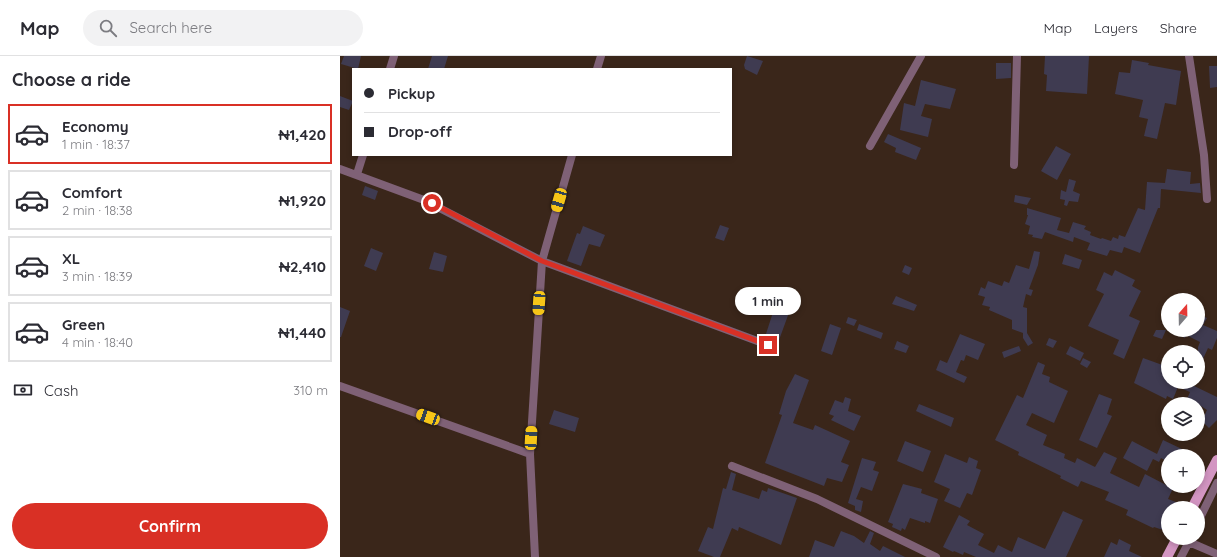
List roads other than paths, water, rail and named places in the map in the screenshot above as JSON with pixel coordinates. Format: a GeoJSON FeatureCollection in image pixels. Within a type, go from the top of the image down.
{"type":"FeatureCollection","features":[{"type":"Feature","properties":{"kind":"main road"},"geometry":{"type":"LineString","coordinates":[[1196,501],[1217,460]]}},
{"type":"Feature","properties":{"kind":"main road"},"geometry":{"type":"LineString","coordinates":[[1167,557],[1173,545]]}},
{"type":"Feature","properties":{"kind":"street"},"geometry":{"type":"LineString","coordinates":[[390,68],[394,56]]}},
{"type":"Feature","properties":{"kind":"street"},"geometry":{"type":"LineString","coordinates":[[597,68],[601,56]]}},
{"type":"Feature","properties":{"kind":"street"},"geometry":{"type":"LineString","coordinates":[[870,146],[921,56]]}},
{"type":"Feature","properties":{"kind":"street"},"geometry":{"type":"LineString","coordinates":[[1014,165],[1017,56]]}},
{"type":"Feature","properties":{"kind":"street"},"geometry":{"type":"LineString","coordinates":[[1189,56],[1204,155],[1207,199]]}},
{"type":"Feature","properties":{"kind":"street"},"geometry":{"type":"LineString","coordinates":[[357,174],[363,156]]}},
{"type":"Feature","properties":{"kind":"street"},"geometry":{"type":"LineString","coordinates":[[535,557],[530,454],[542,261],[572,156]]}},
{"type":"Feature","properties":{"kind":"street"},"geometry":{"type":"LineString","coordinates":[[340,169],[424,200],[542,261],[768,345]]}},
{"type":"Feature","properties":{"kind":"street"},"geometry":{"type":"LineString","coordinates":[[340,386],[530,454]]}},
{"type":"Feature","properties":{"kind":"street"},"geometry":{"type":"LineString","coordinates":[[732,466],[817,499],[936,557]]}},
{"type":"Feature","properties":{"kind":"street"},"geometry":{"type":"LineString","coordinates":[[1205,508],[1217,483]]}},
{"type":"Feature","properties":{"kind":"street"},"geometry":{"type":"LineString","coordinates":[[1181,557],[1187,545]]}},
{"type":"Feature","properties":{"kind":"street"},"geometry":{"type":"LineString","coordinates":[[1200,545],[1217,554]]}}]}
